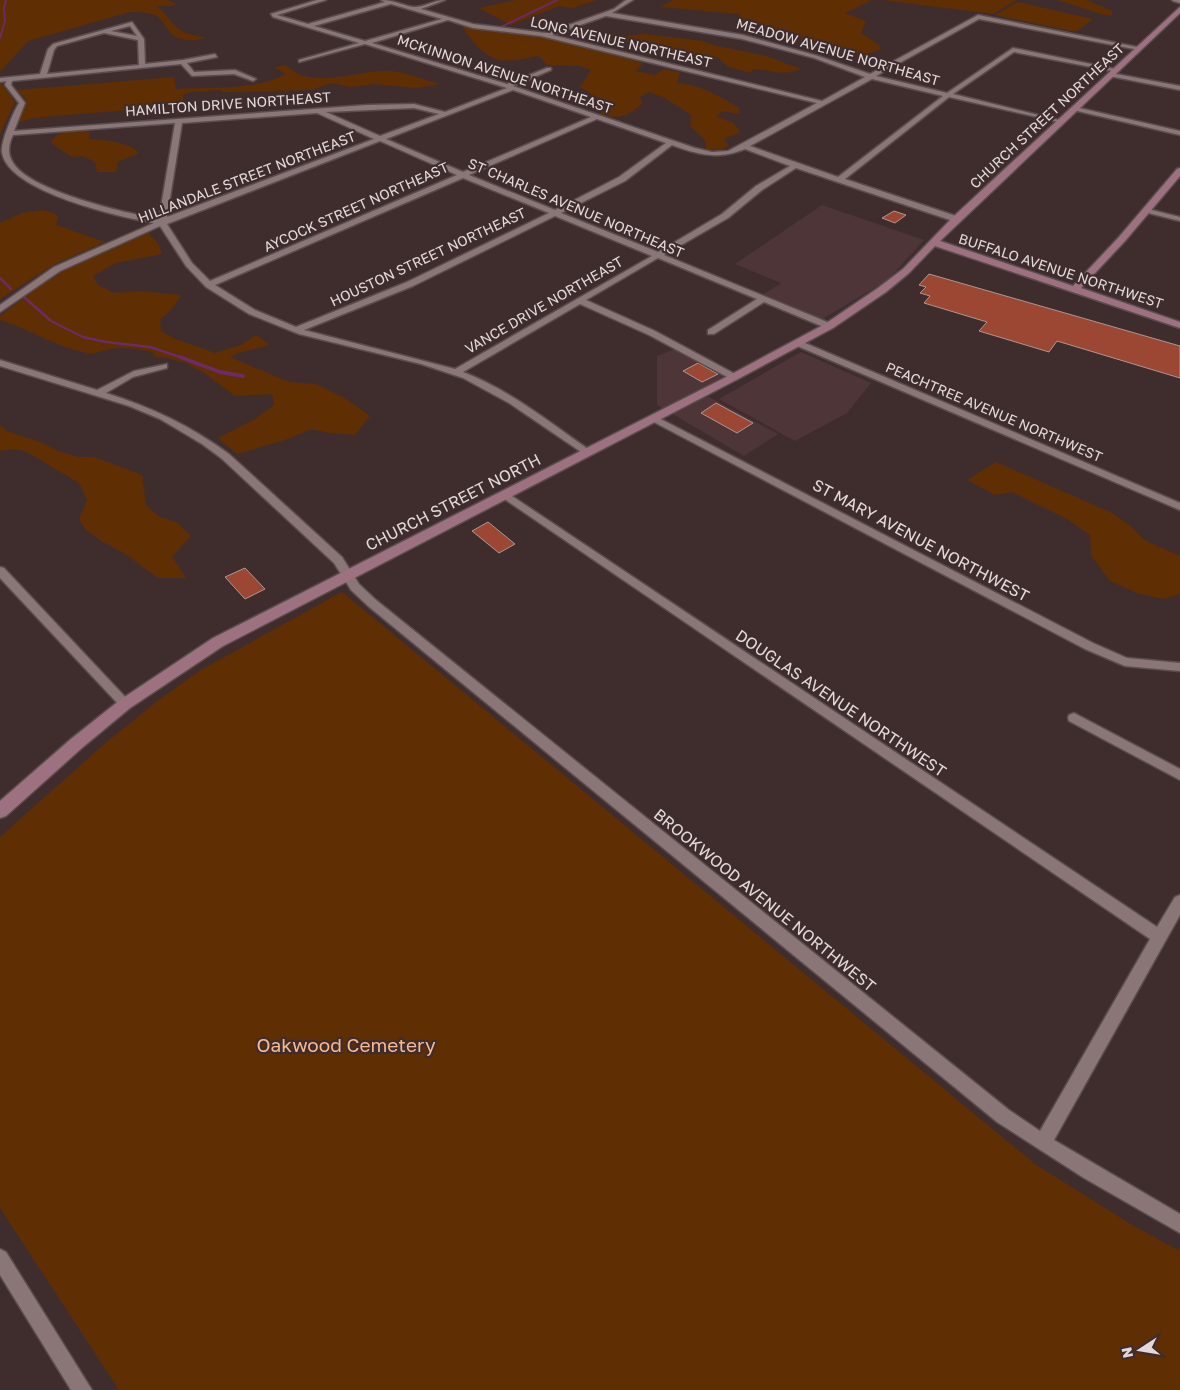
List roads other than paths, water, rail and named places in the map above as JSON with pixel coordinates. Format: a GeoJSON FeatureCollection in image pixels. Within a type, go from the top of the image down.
{"type":"FeatureCollection","features":[{"type":"Feature","properties":{"kind":"main road","name":"CHURCH STREET NORTHEAST"},"geometry":{"type":"LineString","coordinates":[[933,242],[1180,10]]}},
{"type":"Feature","properties":{"kind":"main road"},"geometry":{"type":"LineString","coordinates":[[1074,290],[1180,171]]}},
{"type":"Feature","properties":{"kind":"main road","name":"BUFFALO AVENUE NORTHWEST"},"geometry":{"type":"LineString","coordinates":[[933,242],[1180,325]]}},
{"type":"Feature","properties":{"kind":"main road","name":"CHURCH STREET NORTH"},"geometry":{"type":"LineString","coordinates":[[0,810],[76,743],[125,704],[218,642],[505,496],[829,326],[906,271],[933,242]]}},
{"type":"Feature","properties":{"kind":"street","name":"MCKINNON AVENUE NORTHEAST"},"geometry":{"type":"LineString","coordinates":[[323,0],[274,14],[275,16],[367,42],[511,87],[704,153],[768,156]]}},
{"type":"Feature","properties":{"kind":"street","name":"LONG AVENUE NORTHEAST"},"geometry":{"type":"LineString","coordinates":[[384,0],[487,28],[547,35],[823,103]]}},
{"type":"Feature","properties":{"kind":"street"},"geometry":{"type":"LineString","coordinates":[[415,9],[442,0]]}},
{"type":"Feature","properties":{"kind":"street"},"geometry":{"type":"LineString","coordinates":[[547,35],[616,10],[630,0]]}},
{"type":"Feature","properties":{"kind":"street"},"geometry":{"type":"LineString","coordinates":[[1175,0],[1180,1]]}},
{"type":"Feature","properties":{"kind":"street"},"geometry":{"type":"LineString","coordinates":[[310,26],[392,2]]}},
{"type":"Feature","properties":{"kind":"street","name":"MEADOW AVENUE NORTHEAST"},"geometry":{"type":"LineString","coordinates":[[606,14],[737,35],[816,57],[872,77],[1061,122]]}},
{"type":"Feature","properties":{"kind":"street"},"geometry":{"type":"LineString","coordinates":[[730,154],[978,18],[1139,48]]}},
{"type":"Feature","properties":{"kind":"street"},"geometry":{"type":"LineString","coordinates":[[301,60],[449,19]]}},
{"type":"Feature","properties":{"kind":"street"},"geometry":{"type":"LineString","coordinates":[[43,75],[51,49],[55,46],[132,24],[141,39],[142,67]]}},
{"type":"Feature","properties":{"kind":"street"},"geometry":{"type":"LineString","coordinates":[[103,31],[141,39]]}},
{"type":"Feature","properties":{"kind":"street"},"geometry":{"type":"LineString","coordinates":[[839,180],[948,95],[1013,50],[1180,88]]}},
{"type":"Feature","properties":{"kind":"street"},"geometry":{"type":"LineString","coordinates":[[0,80],[142,67],[215,56]]}},
{"type":"Feature","properties":{"kind":"street"},"geometry":{"type":"LineString","coordinates":[[182,62],[192,74],[235,72],[253,78]]}},
{"type":"Feature","properties":{"kind":"street","name":"HILLANDALE STREET NORTHEAST"},"geometry":{"type":"LineString","coordinates":[[0,309],[57,269],[162,222],[446,114],[549,69]]}},
{"type":"Feature","properties":{"kind":"street"},"geometry":{"type":"LineString","coordinates":[[10,78],[8,84],[13,92],[20,97],[22,103],[14,118],[11,133],[8,135],[5,147],[9,165],[15,173],[32,184],[54,193],[162,222]]}},
{"type":"Feature","properties":{"kind":"street","name":"HAMILTON DRIVE NORTHEAST"},"geometry":{"type":"LineString","coordinates":[[11,133],[316,110],[402,106],[421,107],[446,114]]}},
{"type":"Feature","properties":{"kind":"street"},"geometry":{"type":"LineString","coordinates":[[1075,109],[1180,133]]}},
{"type":"Feature","properties":{"kind":"street","name":"ST CHARLES AVENUE NORTHEAST"},"geometry":{"type":"LineString","coordinates":[[316,110],[462,174],[829,326]]}},
{"type":"Feature","properties":{"kind":"street","name":"AYCOCK STREET NORTHEAST"},"geometry":{"type":"LineString","coordinates":[[209,285],[597,117]]}},
{"type":"Feature","properties":{"kind":"street"},"geometry":{"type":"LineString","coordinates":[[179,120],[162,222],[190,268],[209,285],[239,305],[296,330],[456,372],[493,390],[587,453]]}},
{"type":"Feature","properties":{"kind":"street","name":"HOUSTON STREET NORTHEAST"},"geometry":{"type":"LineString","coordinates":[[296,330],[341,315],[406,286],[555,213],[622,179],[671,143]]}},
{"type":"Feature","properties":{"kind":"street","name":"MCKINNON AVENUE NORTHEAST"},"geometry":{"type":"LineString","coordinates":[[745,146],[768,156],[956,219]]}},
{"type":"Feature","properties":{"kind":"street","name":"VANCE DRIVE NORTHEAST"},"geometry":{"type":"LineString","coordinates":[[456,372],[725,216],[759,188],[796,165]]}},
{"type":"Feature","properties":{"kind":"street"},"geometry":{"type":"LineString","coordinates":[[1147,210],[1180,219]]}},
{"type":"Feature","properties":{"kind":"street"},"geometry":{"type":"LineString","coordinates":[[711,332],[755,306],[763,299]]}},
{"type":"Feature","properties":{"kind":"street"},"geometry":{"type":"LineString","coordinates":[[578,300],[652,333],[734,377]]}},
{"type":"Feature","properties":{"kind":"street","name":"PEACHTREE AVENUE NORTHWEST"},"geometry":{"type":"LineString","coordinates":[[798,342],[1178,504]]}},
{"type":"Feature","properties":{"kind":"street","name":"BROOKWOOD AVENUE NORTHWEST"},"geometry":{"type":"LineString","coordinates":[[0,363],[132,404],[163,417],[225,456],[338,560],[348,576],[372,603],[1003,1116],[1042,1143],[1125,1194],[1180,1224]]}},
{"type":"Feature","properties":{"kind":"street"},"geometry":{"type":"LineString","coordinates":[[98,394],[122,378],[164,366]]}},
{"type":"Feature","properties":{"kind":"street","name":"ST MARY AVENUE NORTHWEST"},"geometry":{"type":"LineString","coordinates":[[654,418],[1089,646],[1124,662],[1180,667]]}},
{"type":"Feature","properties":{"kind":"street","name":"DOUGLAS AVENUE NORTHWEST"},"geometry":{"type":"LineString","coordinates":[[505,496],[1160,937]]}},
{"type":"Feature","properties":{"kind":"street"},"geometry":{"type":"LineString","coordinates":[[0,571],[125,704]]}},
{"type":"Feature","properties":{"kind":"street"},"geometry":{"type":"LineString","coordinates":[[1074,718],[1180,775]]}},
{"type":"Feature","properties":{"kind":"street"},"geometry":{"type":"LineString","coordinates":[[1042,1143],[1180,901]]}},
{"type":"Feature","properties":{"kind":"street"},"geometry":{"type":"LineString","coordinates":[[0,1258],[82,1390]]}},
{"type":"Feature","properties":{"kind":"waterway"},"geometry":{"type":"LineString","coordinates":[[0,38],[5,21],[4,8],[6,0]]}},
{"type":"Feature","properties":{"kind":"waterway"},"geometry":{"type":"LineString","coordinates":[[501,27],[557,0]]}},
{"type":"Feature","properties":{"kind":"waterway"},"geometry":{"type":"LineString","coordinates":[[0,278],[11,289]]}},
{"type":"Feature","properties":{"kind":"waterway"},"geometry":{"type":"LineString","coordinates":[[24,297],[51,321],[83,337],[106,342],[150,347],[180,357]]}},
{"type":"Feature","properties":{"kind":"waterway"},"geometry":{"type":"LineString","coordinates":[[180,357],[220,372],[243,376]]}},
{"type":"Feature","properties":{"kind":"park label","name":"Oakwood Cemetery"},"geometry":{"type":"Point","coordinates":[346,1045]}}]}
